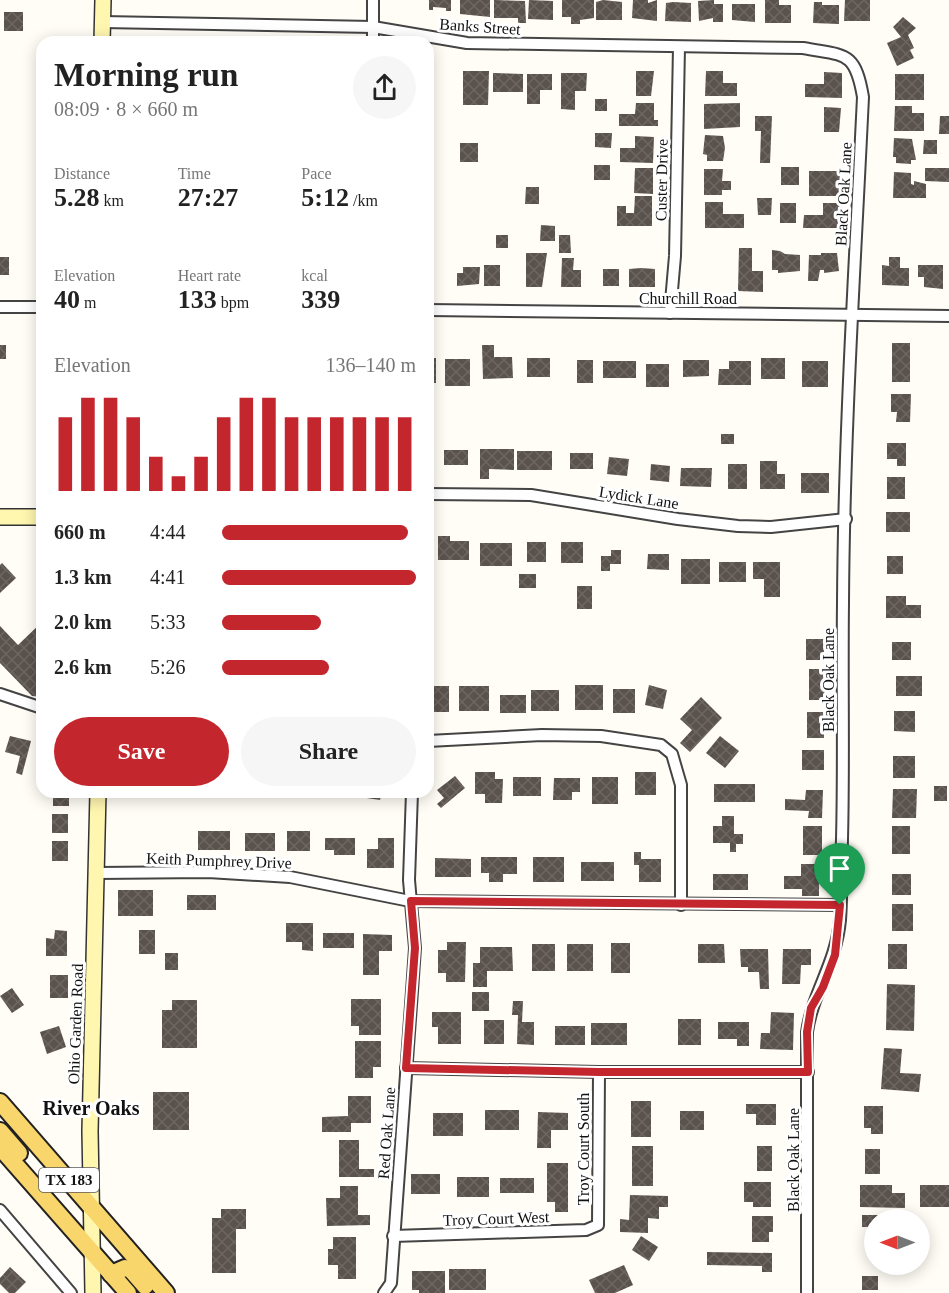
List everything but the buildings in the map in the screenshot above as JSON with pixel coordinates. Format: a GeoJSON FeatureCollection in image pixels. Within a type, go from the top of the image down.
{"type":"FeatureCollection","features":[{"type":"Feature","properties":{"kind":"main road","name":"TX 183"},"geometry":{"type":"LineString","coordinates":[[0,1102],[166,1293]]}},
{"type":"Feature","properties":{"kind":"main road"},"geometry":{"type":"LineString","coordinates":[[0,1131],[48,1189],[57,1195],[64,1191],[66,1178]]}},
{"type":"Feature","properties":{"kind":"main road","name":"TX 183"},"geometry":{"type":"LineString","coordinates":[[0,1147],[128,1293]]}},
{"type":"Feature","properties":{"kind":"main road"},"geometry":{"type":"LineString","coordinates":[[111,1274],[125,1268],[131,1270],[152,1293]]}},
{"type":"Feature","properties":{"kind":"street"},"geometry":{"type":"LineString","coordinates":[[102,36],[103,0]]}},
{"type":"Feature","properties":{"kind":"street"},"geometry":{"type":"LineString","coordinates":[[373,0],[373,36]]}},
{"type":"Feature","properties":{"kind":"street","name":"Banks Street"},"geometry":{"type":"LineString","coordinates":[[102,22],[373,27],[426,36]]}},
{"type":"Feature","properties":{"kind":"street","name":"Banks Street"},"geometry":{"type":"LineString","coordinates":[[434,37],[467,43],[803,48],[842,55],[854,63]]}},
{"type":"Feature","properties":{"kind":"street","name":"Custer Drive"},"geometry":{"type":"LineString","coordinates":[[670,313],[675,256],[679,46]]}},
{"type":"Feature","properties":{"kind":"street","name":"Black Oak Lane"},"geometry":{"type":"LineString","coordinates":[[807,1293],[807,1032],[811,1008],[823,987],[835,955],[840,905],[846,519],[852,314],[863,97],[854,63]]}},
{"type":"Feature","properties":{"kind":"street"},"geometry":{"type":"LineString","coordinates":[[0,307],[36,307]]}},
{"type":"Feature","properties":{"kind":"street","name":"Churchill Road"},"geometry":{"type":"LineString","coordinates":[[434,310],[949,316]]}},
{"type":"Feature","properties":{"kind":"street","name":"Lydick Lane"},"geometry":{"type":"LineString","coordinates":[[434,494],[531,495],[678,519],[738,526],[771,527],[846,519]]}},
{"type":"Feature","properties":{"kind":"street"},"geometry":{"type":"LineString","coordinates":[[0,517],[36,518]]}},
{"type":"Feature","properties":{"kind":"street"},"geometry":{"type":"LineString","coordinates":[[0,694],[36,706]]}},
{"type":"Feature","properties":{"kind":"street"},"geometry":{"type":"LineString","coordinates":[[434,741],[542,735],[602,736],[661,745],[672,754],[681,785],[681,905]]}},
{"type":"Feature","properties":{"kind":"street","name":"Ohio Garden Road"},"geometry":{"type":"LineString","coordinates":[[93,1293],[90,1131],[98,798]]}},
{"type":"Feature","properties":{"kind":"street","name":"Red Oak Lane"},"geometry":{"type":"LineString","coordinates":[[384,1293],[391,1284],[415,948],[411,901],[412,798]]}},
{"type":"Feature","properties":{"kind":"street","name":"Keith Pumphrey Drive"},"geometry":{"type":"LineString","coordinates":[[97,873],[208,872],[290,877],[411,901],[840,905]]}},
{"type":"Feature","properties":{"kind":"street"},"geometry":{"type":"LineString","coordinates":[[406,1068],[599,1072],[808,1072]]}},
{"type":"Feature","properties":{"kind":"street","name":"Troy Court South"},"geometry":{"type":"LineString","coordinates":[[598,1225],[599,1072]]}},
{"type":"Feature","properties":{"kind":"street"},"geometry":{"type":"LineString","coordinates":[[0,1210],[71,1293]]}},
{"type":"Feature","properties":{"kind":"street","name":"Troy Court West"},"geometry":{"type":"LineString","coordinates":[[393,1236],[586,1230],[598,1225]]}},
{"type":"Feature","properties":{"kind":"district","name":"River Oaks"},"geometry":{"type":"Point","coordinates":[91,1108]}},
{"type":"Feature","properties":{"kind":"route"},"geometry":{"type":"LineString","coordinates":[[411,901],[840,905],[835,955],[823,987],[811,1008],[807,1032],[808,1072],[599,1072],[406,1068],[415,948],[411,901]]}}]}
